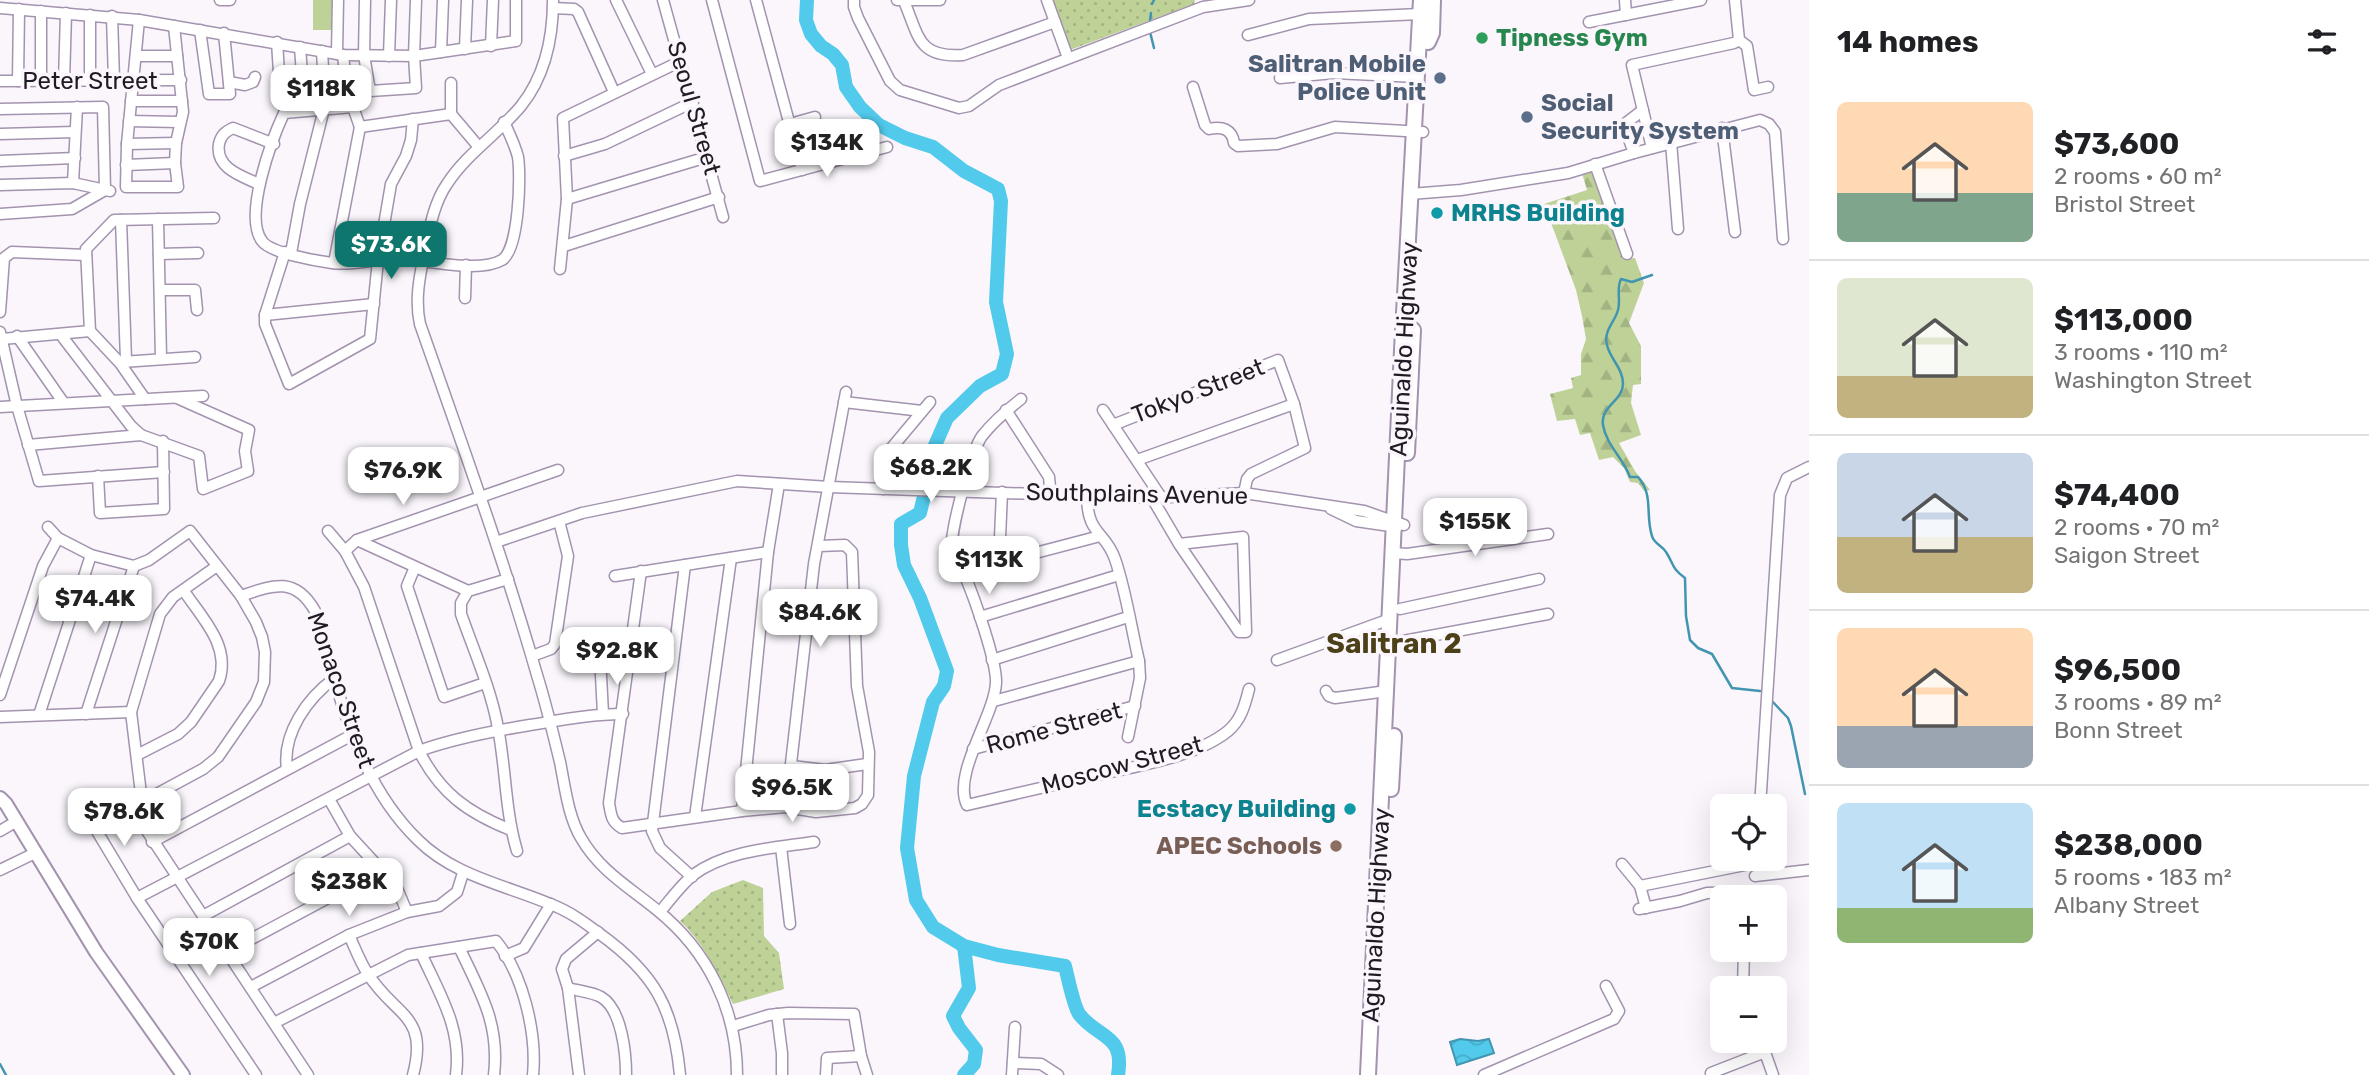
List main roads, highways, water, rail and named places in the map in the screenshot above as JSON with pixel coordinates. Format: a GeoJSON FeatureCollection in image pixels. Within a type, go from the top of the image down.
{"type":"FeatureCollection","features":[{"type":"Feature","properties":{"kind":"highway","name":"Aguinaldo Highway"},"geometry":{"type":"LineString","coordinates":[[1368,1075],[1387,691],[1395,614],[1415,194],[1431,0]]}},
{"type":"Feature","properties":{"kind":"highway","name":"Aguinaldo Highway"},"geometry":{"type":"LineString","coordinates":[[1419,132],[1417,77],[1421,7]]}},
{"type":"Feature","properties":{"kind":"highway","name":"Aguinaldo Highway"},"geometry":{"type":"LineString","coordinates":[[1378,1075],[1398,642],[1395,614]]}},
{"type":"Feature","properties":{"kind":"main road"},"geometry":{"type":"LineString","coordinates":[[0,798],[17,821],[96,952],[183,1075]]}},
{"type":"Feature","properties":{"kind":"water"},"geometry":{"type":"Polygon","coordinates":[[[1460,1039],[1489,1039],[1494,1053],[1457,1065],[1450,1042],[1460,1039]]]}},
{"type":"Feature","properties":{"kind":"waterway"},"geometry":{"type":"LineString","coordinates":[[807,0],[806,20],[811,34],[842,65],[846,87],[860,107],[879,125],[905,138],[933,147],[964,171],[998,189],[1001,201],[996,302],[1007,354],[1002,374],[980,386],[947,418],[929,459],[929,475],[920,513],[901,524],[904,565],[920,598],[947,671],[944,686],[933,702],[914,776],[907,848],[916,900],[933,927],[964,946],[998,955],[1065,966],[1079,1014],[1108,1038],[1118,1051],[1118,1075]]}},
{"type":"Feature","properties":{"kind":"waterway"},"geometry":{"type":"LineString","coordinates":[[1152,4],[1154,0]]}},
{"type":"Feature","properties":{"kind":"waterway"},"geometry":{"type":"LineString","coordinates":[[1150,21],[1151,13]]}},
{"type":"Feature","properties":{"kind":"waterway"},"geometry":{"type":"LineString","coordinates":[[1150,32],[1154,48]]}},
{"type":"Feature","properties":{"kind":"waterway"},"geometry":{"type":"LineString","coordinates":[[1652,275],[1632,282],[1621,279],[1618,310],[1606,340],[1623,384],[1619,395],[1605,413],[1603,425],[1611,445],[1630,477],[1638,477],[1643,484],[1648,498],[1653,539],[1685,578],[1690,640],[1698,648],[1712,654],[1732,688],[1760,691]]}},
{"type":"Feature","properties":{"kind":"waterway"},"geometry":{"type":"LineString","coordinates":[[1770,699],[1788,718],[1791,726],[1805,794]]}},
{"type":"Feature","properties":{"kind":"waterway"},"geometry":{"type":"LineString","coordinates":[[964,946],[969,988],[953,1016],[976,1050],[974,1064],[964,1075]]}},
{"type":"Feature","properties":{"kind":"waterway"},"geometry":{"type":"LineString","coordinates":[[0,1064],[6,1075]]}},
{"type":"Feature","properties":{"kind":"place","name":"Tipness Gym"},"geometry":{"type":"Point","coordinates":[1482,38]}},
{"type":"Feature","properties":{"kind":"place","name":"Salitran Mobile Police Unit"},"geometry":{"type":"Point","coordinates":[1440,78]}},
{"type":"Feature","properties":{"kind":"place","name":"Social Security System"},"geometry":{"type":"Point","coordinates":[1527,117]}},
{"type":"Feature","properties":{"kind":"place","name":"MRHS Building"},"geometry":{"type":"Point","coordinates":[1437,213]}},
{"type":"Feature","properties":{"kind":"place","name":"Ecstacy Building"},"geometry":{"type":"Point","coordinates":[1350,809]}},
{"type":"Feature","properties":{"kind":"place","name":"APEC Schools"},"geometry":{"type":"Point","coordinates":[1336,846]}},
{"type":"Feature","properties":{"kind":"district","name":"Salitran 2"},"geometry":{"type":"Point","coordinates":[1394,643]}}]}
